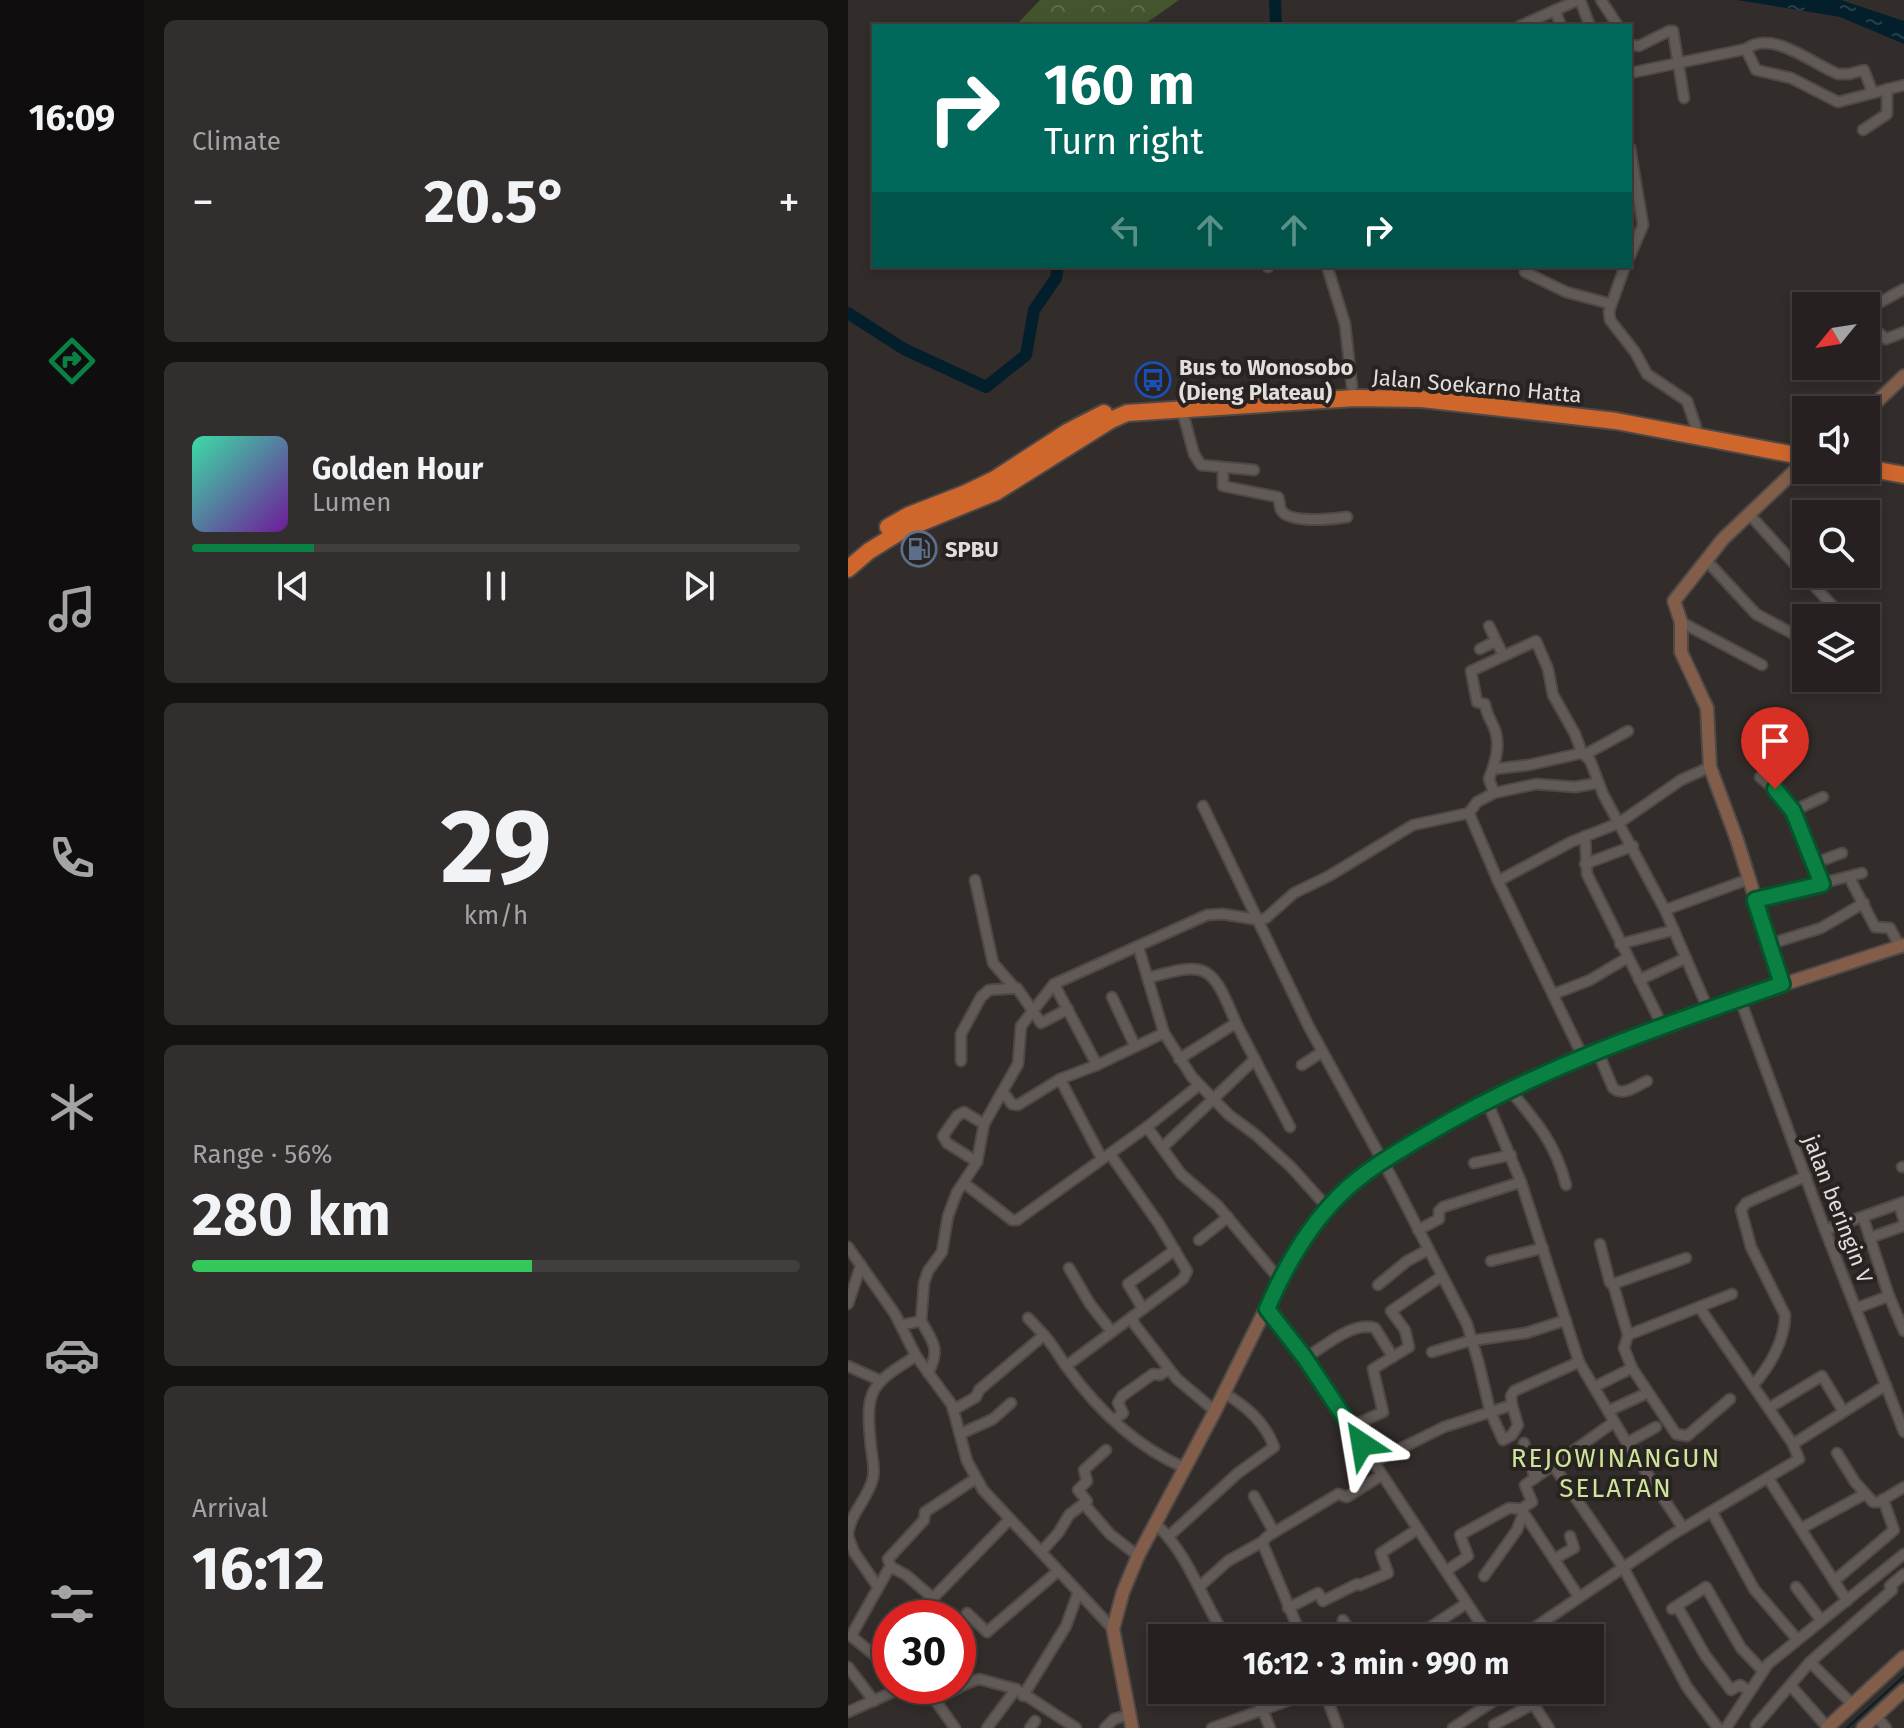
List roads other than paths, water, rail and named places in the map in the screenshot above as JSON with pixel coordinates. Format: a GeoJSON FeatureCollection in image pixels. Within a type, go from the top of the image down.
{"type":"FeatureCollection","features":[{"type":"Feature","properties":{"kind":"highway","name":"Jalan Soekarno Hatta"},"geometry":{"type":"LineString","coordinates":[[848,569],[869,551],[903,530],[996,492],[1135,407],[1352,387],[1413,388],[1523,398],[1626,413],[1792,444]]}},
{"type":"Feature","properties":{"kind":"highway","name":"Jalan Soekarno Hatta"},"geometry":{"type":"LineString","coordinates":[[848,554],[876,533],[909,515],[995,479],[1069,431],[1117,407],[1182,410],[1364,397],[1422,399],[1605,420],[1792,455]]}},
{"type":"Feature","properties":{"kind":"highway"},"geometry":{"type":"LineString","coordinates":[[1880,460],[1904,464]]}},
{"type":"Feature","properties":{"kind":"highway"},"geometry":{"type":"LineString","coordinates":[[1880,471],[1904,475]]}},
{"type":"Feature","properties":{"kind":"street"},"geometry":{"type":"LineString","coordinates":[[1536,22],[1579,0],[1589,24]]}},
{"type":"Feature","properties":{"kind":"street"},"geometry":{"type":"LineString","coordinates":[[1601,0],[1617,24]]}},
{"type":"Feature","properties":{"kind":"street"},"geometry":{"type":"LineString","coordinates":[[1555,10],[1560,24]]}},
{"type":"Feature","properties":{"kind":"street"},"geometry":{"type":"LineString","coordinates":[[1632,45],[1639,46],[1672,31],[1680,62],[1684,98]]}},
{"type":"Feature","properties":{"kind":"street"},"geometry":{"type":"LineString","coordinates":[[1632,73],[1746,49],[1752,44],[1776,45],[1838,74],[1865,70],[1872,91]]}},
{"type":"Feature","properties":{"kind":"street"},"geometry":{"type":"LineString","coordinates":[[1746,49],[1756,70],[1791,78],[1833,100],[1841,101],[1904,85]]}},
{"type":"Feature","properties":{"kind":"street"},"geometry":{"type":"LineString","coordinates":[[1863,130],[1887,115],[1887,89]]}},
{"type":"Feature","properties":{"kind":"street"},"geometry":{"type":"LineString","coordinates":[[1632,159],[1643,219],[1641,233],[1632,252]]}},
{"type":"Feature","properties":{"kind":"street"},"geometry":{"type":"LineString","coordinates":[[1328,268],[1345,324],[1352,387]]}},
{"type":"Feature","properties":{"kind":"street"},"geometry":{"type":"LineString","coordinates":[[1624,268],[1608,313],[1610,320],[1635,352],[1644,371],[1684,398],[1691,407],[1696,427]]}},
{"type":"Feature","properties":{"kind":"street"},"geometry":{"type":"LineString","coordinates":[[1525,272],[1566,292],[1611,304]]}},
{"type":"Feature","properties":{"kind":"street"},"geometry":{"type":"LineString","coordinates":[[1880,302],[1904,289]]}},
{"type":"Feature","properties":{"kind":"street"},"geometry":{"type":"LineString","coordinates":[[1880,334],[1886,339],[1904,332]]}},
{"type":"Feature","properties":{"kind":"street"},"geometry":{"type":"LineString","coordinates":[[1880,399],[1904,376]]}},
{"type":"Feature","properties":{"kind":"street"},"geometry":{"type":"LineString","coordinates":[[1182,410],[1196,459],[1203,466],[1254,470]]}},
{"type":"Feature","properties":{"kind":"street"},"geometry":{"type":"LineString","coordinates":[[1223,468],[1223,486],[1278,497],[1286,514],[1313,520],[1347,517]]}},
{"type":"Feature","properties":{"kind":"street"},"geometry":{"type":"LineString","coordinates":[[1782,984],[1710,767],[1707,708],[1681,652],[1681,622],[1675,599],[1706,560],[1792,472]]}},
{"type":"Feature","properties":{"kind":"street"},"geometry":{"type":"LineString","coordinates":[[1749,514],[1831,604]]}},
{"type":"Feature","properties":{"kind":"street"},"geometry":{"type":"LineString","coordinates":[[1706,560],[1756,614],[1792,633]]}},
{"type":"Feature","properties":{"kind":"street"},"geometry":{"type":"LineString","coordinates":[[1681,622],[1762,665]]}},
{"type":"Feature","properties":{"kind":"street"},"geometry":{"type":"LineString","coordinates":[[1489,626],[1503,655]]}},
{"type":"Feature","properties":{"kind":"street"},"geometry":{"type":"LineString","coordinates":[[1494,793],[1489,779],[1494,769],[1496,733],[1487,720],[1485,704],[1477,702],[1469,666],[1535,640],[1548,669],[1553,695],[1595,770],[1598,783],[1665,910],[1708,1009]]}},
{"type":"Feature","properties":{"kind":"street"},"geometry":{"type":"LineString","coordinates":[[1480,649],[1496,641]]}},
{"type":"Feature","properties":{"kind":"street"},"geometry":{"type":"LineString","coordinates":[[1494,769],[1584,753],[1628,731]]}},
{"type":"Feature","properties":{"kind":"street"},"geometry":{"type":"LineString","coordinates":[[1498,881],[1585,836],[1619,823],[1681,780],[1710,767]]}},
{"type":"Feature","properties":{"kind":"street"},"geometry":{"type":"LineString","coordinates":[[1760,777],[1793,811],[1822,884]]}},
{"type":"Feature","properties":{"kind":"street"},"geometry":{"type":"LineString","coordinates":[[928,1373],[936,1359],[936,1352],[921,1321],[924,1283],[928,1271],[942,1252],[948,1216],[957,1192],[966,1184],[977,1162],[984,1124],[1018,1064],[1019,1034],[1031,1010],[1054,984],[1212,914],[1259,920],[1272,915],[1294,893],[1329,876],[1413,825],[1469,813],[1477,802],[1494,793],[1536,784],[1575,787],[1598,783]]}},
{"type":"Feature","properties":{"kind":"street"},"geometry":{"type":"LineString","coordinates":[[1793,811],[1823,797]]}},
{"type":"Feature","properties":{"kind":"street"},"geometry":{"type":"LineString","coordinates":[[1203,806],[1322,1052],[1382,1161],[1473,1340],[1490,1411],[1503,1440],[1512,1435],[1518,1425],[1511,1396],[1519,1388],[1579,1362]]}},
{"type":"Feature","properties":{"kind":"street"},"geometry":{"type":"LineString","coordinates":[[1469,813],[1498,881],[1582,1055]]}},
{"type":"Feature","properties":{"kind":"street"},"geometry":{"type":"LineString","coordinates":[[1585,836],[1585,864],[1591,883],[1662,1025]]}},
{"type":"Feature","properties":{"kind":"street"},"geometry":{"type":"LineString","coordinates":[[1585,864],[1633,846]]}},
{"type":"Feature","properties":{"kind":"street"},"geometry":{"type":"LineString","coordinates":[[1815,863],[1842,853]]}},
{"type":"Feature","properties":{"kind":"street"},"geometry":{"type":"LineString","coordinates":[[1755,900],[1862,873]]}},
{"type":"Feature","properties":{"kind":"street"},"geometry":{"type":"LineString","coordinates":[[1105,1728],[1114,1719],[1131,1721],[1113,1629],[1123,1592],[1138,1556],[1280,1280],[1328,1208],[1382,1161],[1486,1099],[1582,1055],[1708,1009],[1902,946],[1890,928],[1878,930],[1875,927],[1849,877]]}},
{"type":"Feature","properties":{"kind":"street"},"geometry":{"type":"LineString","coordinates":[[1665,910],[1749,879]]}},
{"type":"Feature","properties":{"kind":"street"},"geometry":{"type":"LineString","coordinates":[[975,880],[993,963],[1019,990],[1039,1021],[1045,1023],[1068,1009]]}},
{"type":"Feature","properties":{"kind":"street"},"geometry":{"type":"LineString","coordinates":[[1770,944],[1821,928],[1864,903]]}},
{"type":"Feature","properties":{"kind":"street"},"geometry":{"type":"LineString","coordinates":[[1620,944],[1674,930]]}},
{"type":"Feature","properties":{"kind":"street"},"geometry":{"type":"LineString","coordinates":[[1138,946],[1164,1033],[1179,1059],[1199,1085],[1281,1158],[1328,1208]]}},
{"type":"Feature","properties":{"kind":"street"},"geometry":{"type":"LineString","coordinates":[[1554,994],[1590,980],[1627,958]]}},
{"type":"Feature","properties":{"kind":"street"},"geometry":{"type":"LineString","coordinates":[[1639,980],[1686,958]]}},
{"type":"Feature","properties":{"kind":"street"},"geometry":{"type":"LineString","coordinates":[[1148,978],[1185,967],[1207,973],[1221,986],[1236,1023],[1290,1127]]}},
{"type":"Feature","properties":{"kind":"street"},"geometry":{"type":"LineString","coordinates":[[1054,984],[1097,1065]]}},
{"type":"Feature","properties":{"kind":"street"},"geometry":{"type":"LineString","coordinates":[[961,1061],[961,1034],[981,997],[989,990],[1013,986]]}},
{"type":"Feature","properties":{"kind":"street"},"geometry":{"type":"LineString","coordinates":[[1112,997],[1135,1046]]}},
{"type":"Feature","properties":{"kind":"street","name":"jalan beringin V"},"geometry":{"type":"LineString","coordinates":[[1740,999],[1825,1230],[1904,1431]]}},
{"type":"Feature","properties":{"kind":"street"},"geometry":{"type":"LineString","coordinates":[[1179,1059],[1236,1023]]}},
{"type":"Feature","properties":{"kind":"street"},"geometry":{"type":"LineString","coordinates":[[1003,1092],[1012,1104],[1018,1105],[1060,1079],[1164,1033]]}},
{"type":"Feature","properties":{"kind":"street"},"geometry":{"type":"LineString","coordinates":[[1597,1050],[1617,1092],[1647,1081]]}},
{"type":"Feature","properties":{"kind":"street"},"geometry":{"type":"LineString","coordinates":[[1302,1065],[1322,1052]]}},
{"type":"Feature","properties":{"kind":"street"},"geometry":{"type":"LineString","coordinates":[[1163,1147],[1255,1059]]}},
{"type":"Feature","properties":{"kind":"street"},"geometry":{"type":"LineString","coordinates":[[1060,1079],[1106,1157],[1175,1250],[1187,1275],[1066,1366]]}},
{"type":"Feature","properties":{"kind":"street"},"geometry":{"type":"LineString","coordinates":[[966,1184],[1012,1220],[1017,1220],[1147,1127],[1199,1085]]}},
{"type":"Feature","properties":{"kind":"street"},"geometry":{"type":"LineString","coordinates":[[1509,1089],[1551,1143],[1566,1185]]}},
{"type":"Feature","properties":{"kind":"street"},"geometry":{"type":"LineString","coordinates":[[1486,1099],[1521,1182],[1579,1362],[1683,1528]]}},
{"type":"Feature","properties":{"kind":"street"},"geometry":{"type":"LineString","coordinates":[[977,1162],[959,1152],[943,1136],[957,1116],[964,1112],[984,1124]]}},
{"type":"Feature","properties":{"kind":"street"},"geometry":{"type":"LineString","coordinates":[[1147,1127],[1181,1174],[1228,1217],[1280,1280]]}},
{"type":"Feature","properties":{"kind":"street"},"geometry":{"type":"LineString","coordinates":[[1474,1163],[1511,1155]]}},
{"type":"Feature","properties":{"kind":"street"},"geometry":{"type":"LineString","coordinates":[[1753,1385],[1771,1361],[1784,1328],[1785,1315],[1751,1247],[1741,1208],[1761,1195],[1806,1176]]}},
{"type":"Feature","properties":{"kind":"street"},"geometry":{"type":"LineString","coordinates":[[1418,1230],[1439,1219],[1439,1211],[1443,1207],[1521,1182]]}},
{"type":"Feature","properties":{"kind":"street"},"geometry":{"type":"LineString","coordinates":[[1825,1230],[1902,1203],[1904,1225],[1872,1237]]}},
{"type":"Feature","properties":{"kind":"street"},"geometry":{"type":"LineString","coordinates":[[1199,1240],[1228,1217]]}},
{"type":"Feature","properties":{"kind":"street"},"geometry":{"type":"LineString","coordinates":[[1863,1217],[1889,1296],[1903,1325]]}},
{"type":"Feature","properties":{"kind":"street"},"geometry":{"type":"LineString","coordinates":[[1600,1244],[1610,1283],[1613,1284],[1632,1368],[1676,1434],[1687,1436],[1730,1399]]}},
{"type":"Feature","properties":{"kind":"street"},"geometry":{"type":"LineString","coordinates":[[848,1247],[953,1410],[975,1479],[1009,1520],[1113,1629]]}},
{"type":"Feature","properties":{"kind":"street"},"geometry":{"type":"LineString","coordinates":[[1491,1261],[1543,1248]]}},
{"type":"Feature","properties":{"kind":"street"},"geometry":{"type":"LineString","coordinates":[[1143,1309],[1128,1284],[1175,1250]]}},
{"type":"Feature","properties":{"kind":"street"},"geometry":{"type":"LineString","coordinates":[[1378,1285],[1407,1261],[1428,1250]]}},
{"type":"Feature","properties":{"kind":"street"},"geometry":{"type":"LineString","coordinates":[[1613,1284],[1686,1258]]}},
{"type":"Feature","properties":{"kind":"street"},"geometry":{"type":"LineString","coordinates":[[848,1304],[861,1265]]}},
{"type":"Feature","properties":{"kind":"street"},"geometry":{"type":"LineString","coordinates":[[1069,1268],[1090,1304],[1112,1332]]}},
{"type":"Feature","properties":{"kind":"street"},"geometry":{"type":"LineString","coordinates":[[1350,1427],[1383,1412],[1373,1369],[1409,1347],[1405,1330],[1391,1311],[1442,1276]]}},
{"type":"Feature","properties":{"kind":"street"},"geometry":{"type":"LineString","coordinates":[[1627,1339],[1684,1311],[1732,1294]]}},
{"type":"Feature","properties":{"kind":"street"},"geometry":{"type":"LineString","coordinates":[[1857,1308],[1889,1296]]}},
{"type":"Feature","properties":{"kind":"street"},"geometry":{"type":"LineString","coordinates":[[1536,1624],[1683,1528],[1799,1459],[1793,1444],[1699,1307]]}},
{"type":"Feature","properties":{"kind":"street"},"geometry":{"type":"LineString","coordinates":[[1267,1309],[1305,1358],[1481,1624]]}},
{"type":"Feature","properties":{"kind":"street"},"geometry":{"type":"LineString","coordinates":[[1132,1317],[1138,1330],[1177,1379],[1215,1411]]}},
{"type":"Feature","properties":{"kind":"street"},"geometry":{"type":"LineString","coordinates":[[1028,1318],[1128,1435],[1157,1456],[1185,1468]]}},
{"type":"Feature","properties":{"kind":"street"},"geometry":{"type":"LineString","coordinates":[[1432,1352],[1473,1340],[1526,1333],[1566,1320]]}},
{"type":"Feature","properties":{"kind":"street"},"geometry":{"type":"LineString","coordinates":[[901,1325],[921,1321]]}},
{"type":"Feature","properties":{"kind":"street"},"geometry":{"type":"LineString","coordinates":[[1305,1358],[1353,1329],[1369,1326],[1375,1328],[1393,1357]]}},
{"type":"Feature","properties":{"kind":"street"},"geometry":{"type":"LineString","coordinates":[[953,1410],[976,1397],[979,1390],[1044,1335]]}},
{"type":"Feature","properties":{"kind":"street"},"geometry":{"type":"LineString","coordinates":[[878,1587],[854,1552],[848,1535],[852,1519],[873,1475],[871,1396],[879,1380],[916,1356]]}},
{"type":"Feature","properties":{"kind":"street"},"geometry":{"type":"LineString","coordinates":[[848,1366],[879,1380]]}},
{"type":"Feature","properties":{"kind":"street"},"geometry":{"type":"LineString","coordinates":[[1594,1387],[1632,1368]]}},
{"type":"Feature","properties":{"kind":"street"},"geometry":{"type":"LineString","coordinates":[[1114,1420],[1124,1411],[1118,1403],[1122,1396],[1153,1374],[1160,1375],[1169,1369]]}},
{"type":"Feature","properties":{"kind":"street"},"geometry":{"type":"LineString","coordinates":[[1769,1408],[1822,1376],[1843,1411]]}},
{"type":"Feature","properties":{"kind":"street"},"geometry":{"type":"LineString","coordinates":[[1793,1444],[1886,1385]]}},
{"type":"Feature","properties":{"kind":"street"},"geometry":{"type":"LineString","coordinates":[[1169,1536],[1238,1473],[1274,1447],[1245,1405],[1224,1393]]}},
{"type":"Feature","properties":{"kind":"street"},"geometry":{"type":"LineString","coordinates":[[1608,1411],[1643,1395]]}},
{"type":"Feature","properties":{"kind":"street"},"geometry":{"type":"LineString","coordinates":[[960,1434],[993,1419],[1011,1403]]}},
{"type":"Feature","properties":{"kind":"street"},"geometry":{"type":"LineString","coordinates":[[1373,1462],[1444,1427],[1512,1405]]}},
{"type":"Feature","properties":{"kind":"street"},"geometry":{"type":"LineString","coordinates":[[1484,1576],[1513,1537],[1522,1512],[1532,1502],[1525,1485],[1614,1422]]}},
{"type":"Feature","properties":{"kind":"street"},"geometry":{"type":"LineString","coordinates":[[1627,1443],[1656,1427]]}},
{"type":"Feature","properties":{"kind":"street"},"geometry":{"type":"LineString","coordinates":[[1524,1443],[1535,1478]]}},
{"type":"Feature","properties":{"kind":"street"},"geometry":{"type":"LineString","coordinates":[[1041,1552],[1069,1515],[1087,1501],[1078,1490],[1087,1480],[1084,1470],[1106,1450]]}},
{"type":"Feature","properties":{"kind":"street"},"geometry":{"type":"LineString","coordinates":[[1837,1453],[1874,1502],[1904,1487]]}},
{"type":"Feature","properties":{"kind":"street"},"geometry":{"type":"LineString","coordinates":[[1553,1465],[1623,1567],[1687,1687],[1718,1728]]}},
{"type":"Feature","properties":{"kind":"street"},"geometry":{"type":"LineString","coordinates":[[1199,1587],[1228,1561],[1274,1532],[1338,1494],[1347,1497],[1382,1475]]}},
{"type":"Feature","properties":{"kind":"street"},"geometry":{"type":"LineString","coordinates":[[1768,1478],[1847,1601]]}},
{"type":"Feature","properties":{"kind":"street"},"geometry":{"type":"LineString","coordinates":[[975,1479],[925,1512],[924,1520],[888,1559],[891,1567],[916,1581],[933,1598],[1009,1520]]}},
{"type":"Feature","properties":{"kind":"street"},"geometry":{"type":"LineString","coordinates":[[1802,1528],[1865,1494]]}},
{"type":"Feature","properties":{"kind":"street"},"geometry":{"type":"LineString","coordinates":[[1254,1496],[1274,1532]]}},
{"type":"Feature","properties":{"kind":"street"},"geometry":{"type":"LineString","coordinates":[[1834,1581],[1894,1530],[1883,1499]]}},
{"type":"Feature","properties":{"kind":"street"},"geometry":{"type":"LineString","coordinates":[[1084,1504],[1110,1534],[1138,1556]]}},
{"type":"Feature","properties":{"kind":"street"},"geometry":{"type":"LineString","coordinates":[[1446,1571],[1468,1556],[1460,1535],[1509,1508],[1522,1512],[1579,1597]]}},
{"type":"Feature","properties":{"kind":"street"},"geometry":{"type":"LineString","coordinates":[[1712,1512],[1754,1589],[1797,1639]]}},
{"type":"Feature","properties":{"kind":"street"},"geometry":{"type":"LineString","coordinates":[[1156,1524],[1169,1536],[1217,1624]]}},
{"type":"Feature","properties":{"kind":"street"},"geometry":{"type":"LineString","coordinates":[[1288,1608],[1318,1593],[1325,1600],[1388,1573],[1381,1553],[1418,1529]]}},
{"type":"Feature","properties":{"kind":"street"},"geometry":{"type":"LineString","coordinates":[[1554,1559],[1574,1548],[1570,1536]]}},
{"type":"Feature","properties":{"kind":"street"},"geometry":{"type":"LineString","coordinates":[[1262,1542],[1295,1624]]}},
{"type":"Feature","properties":{"kind":"street"},"geometry":{"type":"LineString","coordinates":[[1726,1728],[1762,1670],[1904,1554]]}},
{"type":"Feature","properties":{"kind":"street"},"geometry":{"type":"LineString","coordinates":[[872,1655],[850,1639],[891,1567]]}},
{"type":"Feature","properties":{"kind":"street"},"geometry":{"type":"LineString","coordinates":[[976,1622],[987,1632],[1058,1571]]}},
{"type":"Feature","properties":{"kind":"street"},"geometry":{"type":"LineString","coordinates":[[1756,1725],[1791,1686],[1795,1677],[1892,1590],[1890,1586],[1904,1574]]}},
{"type":"Feature","properties":{"kind":"street"},"geometry":{"type":"LineString","coordinates":[[1749,1691],[1740,1685],[1731,1690],[1674,1608],[1706,1587],[1741,1648],[1762,1670]]}},
{"type":"Feature","properties":{"kind":"street"},"geometry":{"type":"LineString","coordinates":[[1796,1587],[1821,1620]]}},
{"type":"Feature","properties":{"kind":"street"},"geometry":{"type":"LineString","coordinates":[[991,1726],[1019,1693],[1066,1626],[1078,1593]]}},
{"type":"Feature","properties":{"kind":"street"},"geometry":{"type":"LineString","coordinates":[[1435,1624],[1467,1603]]}},
{"type":"Feature","properties":{"kind":"street"},"geometry":{"type":"LineString","coordinates":[[1343,1620],[1345,1624]]}},
{"type":"Feature","properties":{"kind":"street"},"geometry":{"type":"LineString","coordinates":[[1791,1686],[1828,1728],[1904,1657]]}},
{"type":"Feature","properties":{"kind":"street"},"geometry":{"type":"LineString","coordinates":[[1810,1662],[1853,1705]]}},
{"type":"Feature","properties":{"kind":"street"},"geometry":{"type":"LineString","coordinates":[[848,1667],[872,1698]]}},
{"type":"Feature","properties":{"kind":"street"},"geometry":{"type":"LineString","coordinates":[[976,1680],[1019,1693],[1076,1728]]}},
{"type":"Feature","properties":{"kind":"street"},"geometry":{"type":"LineString","coordinates":[[1863,1728],[1904,1690]]}},
{"type":"Feature","properties":{"kind":"street"},"geometry":{"type":"LineString","coordinates":[[848,1712],[872,1702]]}},
{"type":"Feature","properties":{"kind":"street"},"geometry":{"type":"LineString","coordinates":[[938,1704],[953,1727]]}},
{"type":"Feature","properties":{"kind":"street"},"geometry":{"type":"LineString","coordinates":[[1261,1704],[1270,1728]]}},
{"type":"Feature","properties":{"kind":"street"},"geometry":{"type":"LineString","coordinates":[[1212,1728],[1276,1704]]}},
{"type":"Feature","properties":{"kind":"street"},"geometry":{"type":"LineString","coordinates":[[1327,1704],[1338,1728]]}},
{"type":"Feature","properties":{"kind":"street"},"geometry":{"type":"LineString","coordinates":[[1453,1728],[1489,1704]]}},
{"type":"Feature","properties":{"kind":"street"},"geometry":{"type":"LineString","coordinates":[[1494,1725],[1533,1704],[1549,1728]]}},
{"type":"Feature","properties":{"kind":"street"},"geometry":{"type":"LineString","coordinates":[[1876,1716],[1886,1728]]}},
{"type":"Feature","properties":{"kind":"water"},"geometry":{"type":"Polygon","coordinates":[[[1737,0],[1841,0],[1904,21],[1904,44],[1840,17],[1737,0]]]}},
{"type":"Feature","properties":{"kind":"waterway"},"geometry":{"type":"LineString","coordinates":[[1275,0],[1276,24]]}},
{"type":"Feature","properties":{"kind":"waterway"},"geometry":{"type":"LineString","coordinates":[[848,313],[904,349],[986,387],[1026,355],[1034,310],[1056,278],[1058,268]]}},
{"type":"Feature","properties":{"kind":"waterway"},"geometry":{"type":"LineString","coordinates":[[1847,1728],[1904,1676]]}},
{"type":"Feature","properties":{"kind":"place","name":"Bus to Wonosobo (Dieng Plateau)"},"geometry":{"type":"Point","coordinates":[1153,380]}},
{"type":"Feature","properties":{"kind":"place","name":"SPBU"},"geometry":{"type":"Point","coordinates":[919,549]}},
{"type":"Feature","properties":{"kind":"district","name":"REJOWINANGUN SELATAN"},"geometry":{"type":"Point","coordinates":[1616,1473]}}]}
